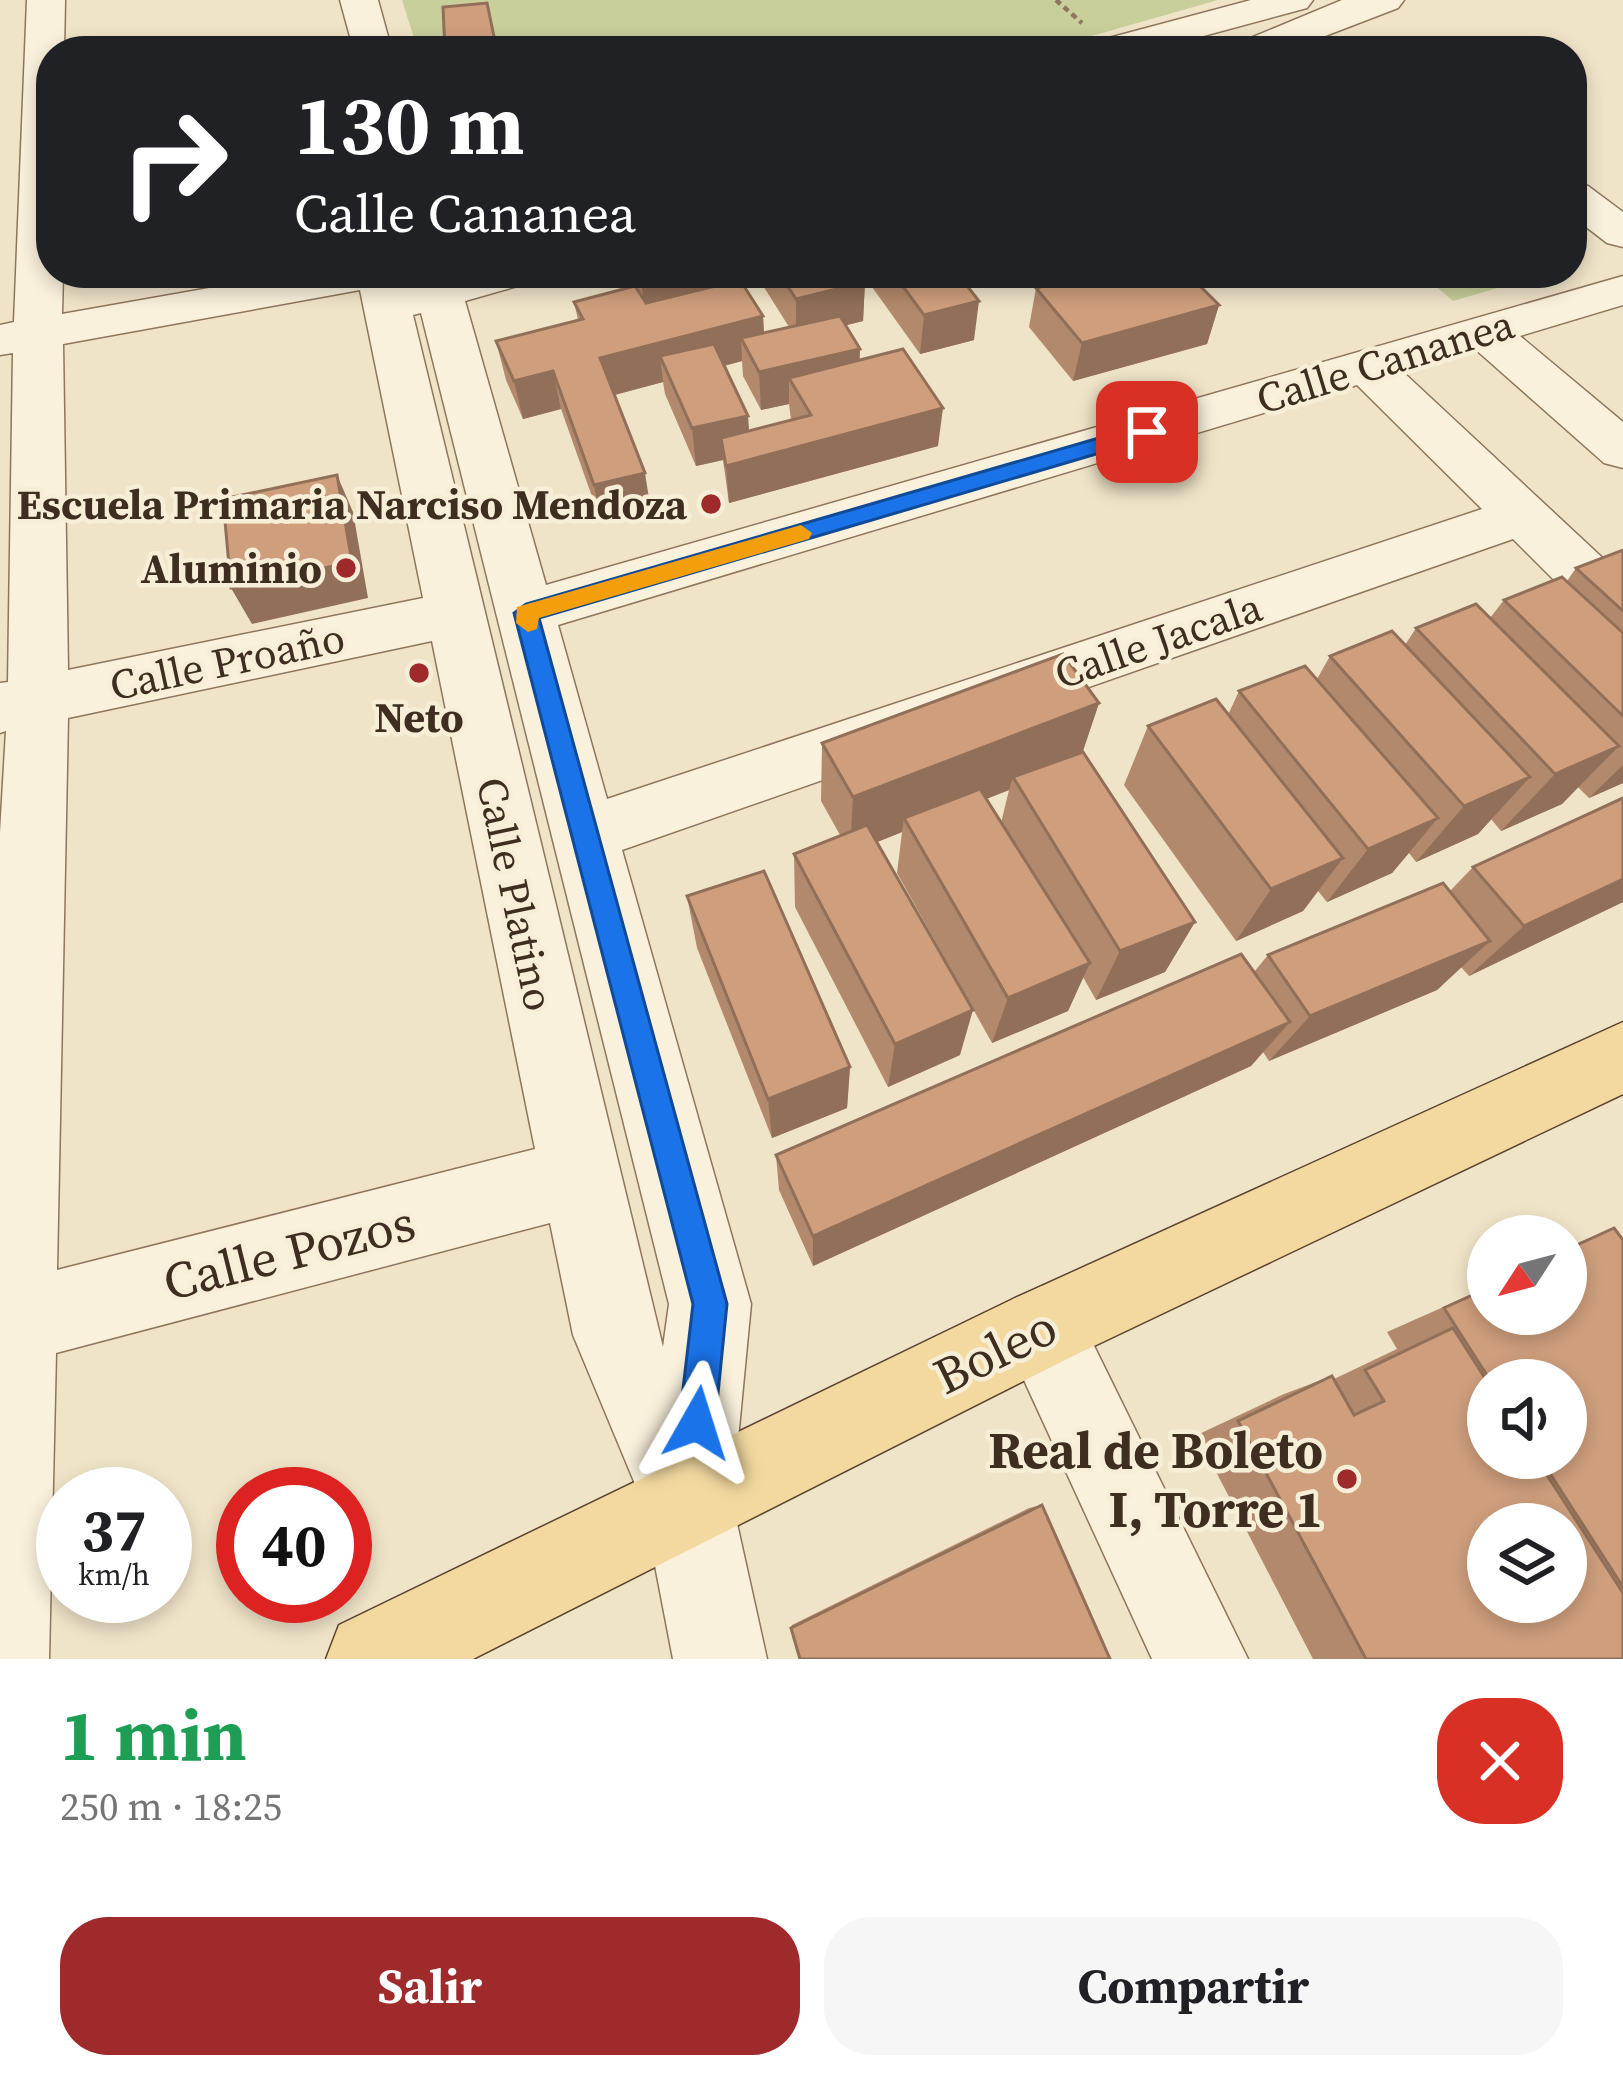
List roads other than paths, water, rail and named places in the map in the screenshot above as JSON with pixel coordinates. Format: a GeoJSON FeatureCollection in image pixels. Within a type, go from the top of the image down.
{"type":"FeatureCollection","features":[{"type":"Feature","properties":{"kind":"main road","name":"Boleo"},"geometry":{"type":"LineString","coordinates":[[373,1659],[1042,1328],[1623,1057]]}},
{"type":"Feature","properties":{"kind":"street"},"geometry":{"type":"LineString","coordinates":[[41,36],[46,0]]}},
{"type":"Feature","properties":{"kind":"street"},"geometry":{"type":"LineString","coordinates":[[359,0],[370,36]]}},
{"type":"Feature","properties":{"kind":"street"},"geometry":{"type":"LineString","coordinates":[[1122,36],[1385,0]]}},
{"type":"Feature","properties":{"kind":"street"},"geometry":{"type":"LineString","coordinates":[[1272,36],[1302,14]]}},
{"type":"Feature","properties":{"kind":"street"},"geometry":{"type":"LineString","coordinates":[[2,1659],[19,704],[19,337],[32,99]]}},
{"type":"Feature","properties":{"kind":"street"},"geometry":{"type":"LineString","coordinates":[[1587,207],[1623,233]]}},
{"type":"Feature","properties":{"kind":"street"},"geometry":{"type":"LineString","coordinates":[[19,337],[374,288]]}},
{"type":"Feature","properties":{"kind":"street","name":"Calle Platino"},"geometry":{"type":"LineString","coordinates":[[404,288],[526,613],[710,1304],[688,1502]]}},
{"type":"Feature","properties":{"kind":"street","name":"Calle Platino"},"geometry":{"type":"LineString","coordinates":[[404,288],[455,614],[578,1177],[615,1335],[688,1502],[720,1659]]}},
{"type":"Feature","properties":{"kind":"street","name":"Calle Cananea"},"geometry":{"type":"LineString","coordinates":[[526,613],[1623,290]]}},
{"type":"Feature","properties":{"kind":"street"},"geometry":{"type":"LineString","coordinates":[[1485,332],[1623,450]]}},
{"type":"Feature","properties":{"kind":"street"},"geometry":{"type":"LineString","coordinates":[[1368,367],[1623,612]]}},
{"type":"Feature","properties":{"kind":"street","name":"Calle Jacala"},"geometry":{"type":"LineString","coordinates":[[586,834],[1524,515]]}},
{"type":"Feature","properties":{"kind":"street","name":"Calle Proaño"},"geometry":{"type":"LineString","coordinates":[[19,704],[455,614]]}},
{"type":"Feature","properties":{"kind":"street","name":"Calle Pozos"},"geometry":{"type":"LineString","coordinates":[[8,1324],[578,1177]]}},
{"type":"Feature","properties":{"kind":"street"},"geometry":{"type":"LineString","coordinates":[[1042,1328],[1202,1659]]}},
{"type":"Feature","properties":{"kind":"place","name":"Escuela Primaria Narciso Mendoza"},"geometry":{"type":"Point","coordinates":[711,504]}},
{"type":"Feature","properties":{"kind":"place","name":"Aluminio"},"geometry":{"type":"Point","coordinates":[346,568]}},
{"type":"Feature","properties":{"kind":"place","name":"Neto"},"geometry":{"type":"Point","coordinates":[419,673]}},
{"type":"Feature","properties":{"kind":"place","name":"Real de Boleto I, Torre 1"},"geometry":{"type":"Point","coordinates":[1347,1479]}}]}
